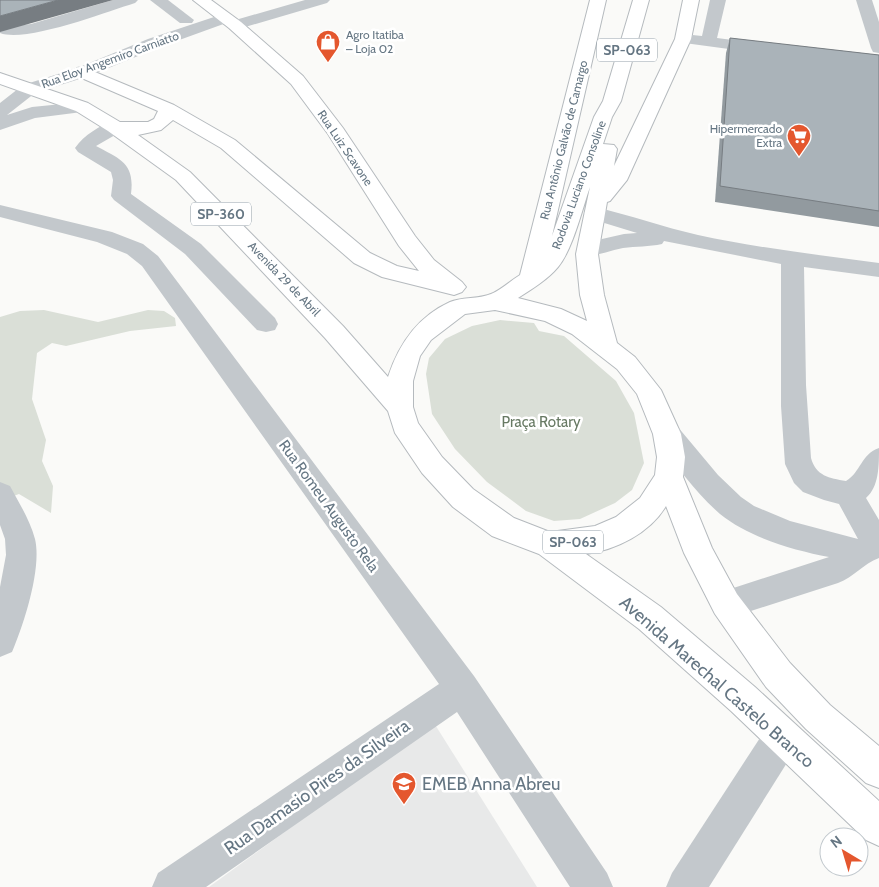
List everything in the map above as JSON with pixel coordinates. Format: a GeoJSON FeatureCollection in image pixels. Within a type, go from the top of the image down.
{"type":"FeatureCollection","features":[{"type":"Feature","properties":{"kind":"main road","name":"Rua Luiz Scavone"},"geometry":{"type":"LineString","coordinates":[[201,0],[230,22],[297,80],[336,132],[407,241],[426,265],[454,287],[488,302]]}},
{"type":"Feature","properties":{"kind":"main road","name":"Rua Antônio Galvão de Camargo"},"geometry":{"type":"LineString","coordinates":[[530,279],[598,0]]}},
{"type":"Feature","properties":{"kind":"main road","name":"Rodovia Luciano Consoline"},"geometry":{"type":"LineString","coordinates":[[488,302],[530,279],[550,262],[563,235],[603,117],[612,101],[642,0]]}},
{"type":"Feature","properties":{"kind":"main road"},"geometry":{"type":"LineString","coordinates":[[596,210],[617,180],[684,31],[691,0]]}},
{"type":"Feature","properties":{"kind":"main road"},"geometry":{"type":"LineString","coordinates":[[83,72],[168,109],[228,144],[362,258],[390,272],[454,287]]}},
{"type":"Feature","properties":{"kind":"main road","name":"Avenida 29 de Abril"},"geometry":{"type":"LineString","coordinates":[[0,78],[29,90],[82,107],[115,127],[183,176],[334,332],[400,407]]}},
{"type":"Feature","properties":{"kind":"main road","name":"Rodovia Luciano Consoline"},"geometry":{"type":"LineString","coordinates":[[606,346],[592,295],[587,254],[613,120],[612,101]]}},
{"type":"Feature","properties":{"kind":"main road"},"geometry":{"type":"LineString","coordinates":[[115,127],[136,130],[151,127],[164,119],[168,109]]}},
{"type":"Feature","properties":{"kind":"main road","name":"SP-063"},"geometry":{"type":"LineString","coordinates":[[488,302],[525,307],[553,315],[581,328],[626,363],[648,390],[667,434],[671,457],[668,477],[650,507],[627,526],[598,539],[550,544],[503,527],[463,498],[432,466],[405,426],[400,407],[400,381],[408,355],[422,334],[458,308],[488,302]]}},
{"type":"Feature","properties":{"kind":"main road","name":"SP-063"},"geometry":{"type":"LineString","coordinates":[[668,477],[699,552],[726,604],[778,675],[818,716],[879,770]]}},
{"type":"Feature","properties":{"kind":"main road","name":"Avenida Marechal Castelo Branco"},"geometry":{"type":"LineString","coordinates":[[550,544],[650,618],[743,699],[879,827]]}},
{"type":"Feature","properties":{"kind":"street"},"geometry":{"type":"LineString","coordinates":[[0,26],[10,31],[32,29],[130,0]]}},
{"type":"Feature","properties":{"kind":"street"},"geometry":{"type":"LineString","coordinates":[[158,0],[186,20]]}},
{"type":"Feature","properties":{"kind":"street","name":"Rua Eloy Angemiro Carniatto"},"geometry":{"type":"LineString","coordinates":[[0,112],[29,90],[83,72],[154,43],[322,0]]}},
{"type":"Feature","properties":{"kind":"street"},"geometry":{"type":"LineString","coordinates":[[710,35],[718,0]]}},
{"type":"Feature","properties":{"kind":"street"},"geometry":{"type":"LineString","coordinates":[[864,0],[875,55]]}},
{"type":"Feature","properties":{"kind":"street"},"geometry":{"type":"LineString","coordinates":[[684,31],[786,52]]}},
{"type":"Feature","properties":{"kind":"street"},"geometry":{"type":"LineString","coordinates":[[0,124],[32,113],[82,107]]}},
{"type":"Feature","properties":{"kind":"street"},"geometry":{"type":"LineString","coordinates":[[115,127],[89,142],[85,148],[114,164],[120,172],[123,180],[121,196],[193,249],[266,324]]}},
{"type":"Feature","properties":{"kind":"street","name":"Rua Romeu Augusto Rela"},"geometry":{"type":"LineString","coordinates":[[0,210],[104,237],[135,249],[150,261],[462,688],[593,887]]}},
{"type":"Feature","properties":{"kind":"street"},"geometry":{"type":"LineString","coordinates":[[596,210],[655,233],[693,242],[879,270]]}},
{"type":"Feature","properties":{"kind":"street"},"geometry":{"type":"LineString","coordinates":[[588,249],[624,241],[651,239],[693,242]]}},
{"type":"Feature","properties":{"kind":"street"},"geometry":{"type":"LineString","coordinates":[[792,258],[793,402],[797,459],[804,476],[814,484],[829,490],[849,493],[862,486],[879,459]]}},
{"type":"Feature","properties":{"kind":"street"},"geometry":{"type":"LineString","coordinates":[[667,434],[710,486],[732,507],[763,524],[810,540],[845,547],[871,548]]}},
{"type":"Feature","properties":{"kind":"street"},"geometry":{"type":"LineString","coordinates":[[849,493],[871,548]]}},
{"type":"Feature","properties":{"kind":"street"},"geometry":{"type":"LineString","coordinates":[[0,494],[21,545],[21,561],[0,641]]}},
{"type":"Feature","properties":{"kind":"street"},"geometry":{"type":"LineString","coordinates":[[726,604],[838,569],[871,548]]}},
{"type":"Feature","properties":{"kind":"street","name":"Rua Damasio Pires da Silveira"},"geometry":{"type":"LineString","coordinates":[[172,887],[462,688]]}},
{"type":"Feature","properties":{"kind":"street"},"geometry":{"type":"LineString","coordinates":[[686,887],[782,737]]}},
{"type":"Feature","properties":{"kind":"shaded area","name":"EMEB Anna Abreu"},"geometry":{"type":"Polygon","coordinates":[[[434,723],[537,887],[209,887],[434,723]]]}},
{"type":"Feature","properties":{"kind":"green space"},"geometry":{"type":"Polygon","coordinates":[[[44,310],[98,322],[148,310],[164,311],[175,318],[176,326],[130,331],[66,346],[52,343],[37,353],[32,399],[46,440],[42,461],[53,486],[51,513],[19,494],[0,501],[0,317],[20,311],[44,310]]]}},
{"type":"Feature","properties":{"kind":"green space","name":"Praça Rotary"},"geometry":{"type":"Polygon","coordinates":[[[500,320],[534,323],[539,331],[564,336],[616,381],[634,413],[644,463],[632,490],[615,503],[580,519],[554,521],[526,511],[487,482],[455,449],[432,414],[426,374],[429,358],[445,339],[472,326],[500,320]]]}},
{"type":"Feature","properties":{"kind":"building"},"geometry":{"type":"Polygon","coordinates":[[[0,0],[58,0],[0,16],[0,0]]]}},
{"type":"Feature","properties":{"kind":"building","name":"Hipermercado Extra"},"geometry":{"type":"Polygon","coordinates":[[[730,38],[879,55],[879,211],[720,186],[730,38]]]}},
{"type":"Feature","properties":{"kind":"place","name":"Agro Itatiba – Loja 02"},"geometry":{"type":"Point","coordinates":[328,63]}},
{"type":"Feature","properties":{"kind":"place","name":"Hipermercado Extra"},"geometry":{"type":"Point","coordinates":[799,157]}},
{"type":"Feature","properties":{"kind":"place","name":"EMEB Anna Abreu"},"geometry":{"type":"Point","coordinates":[404,805]}}]}
